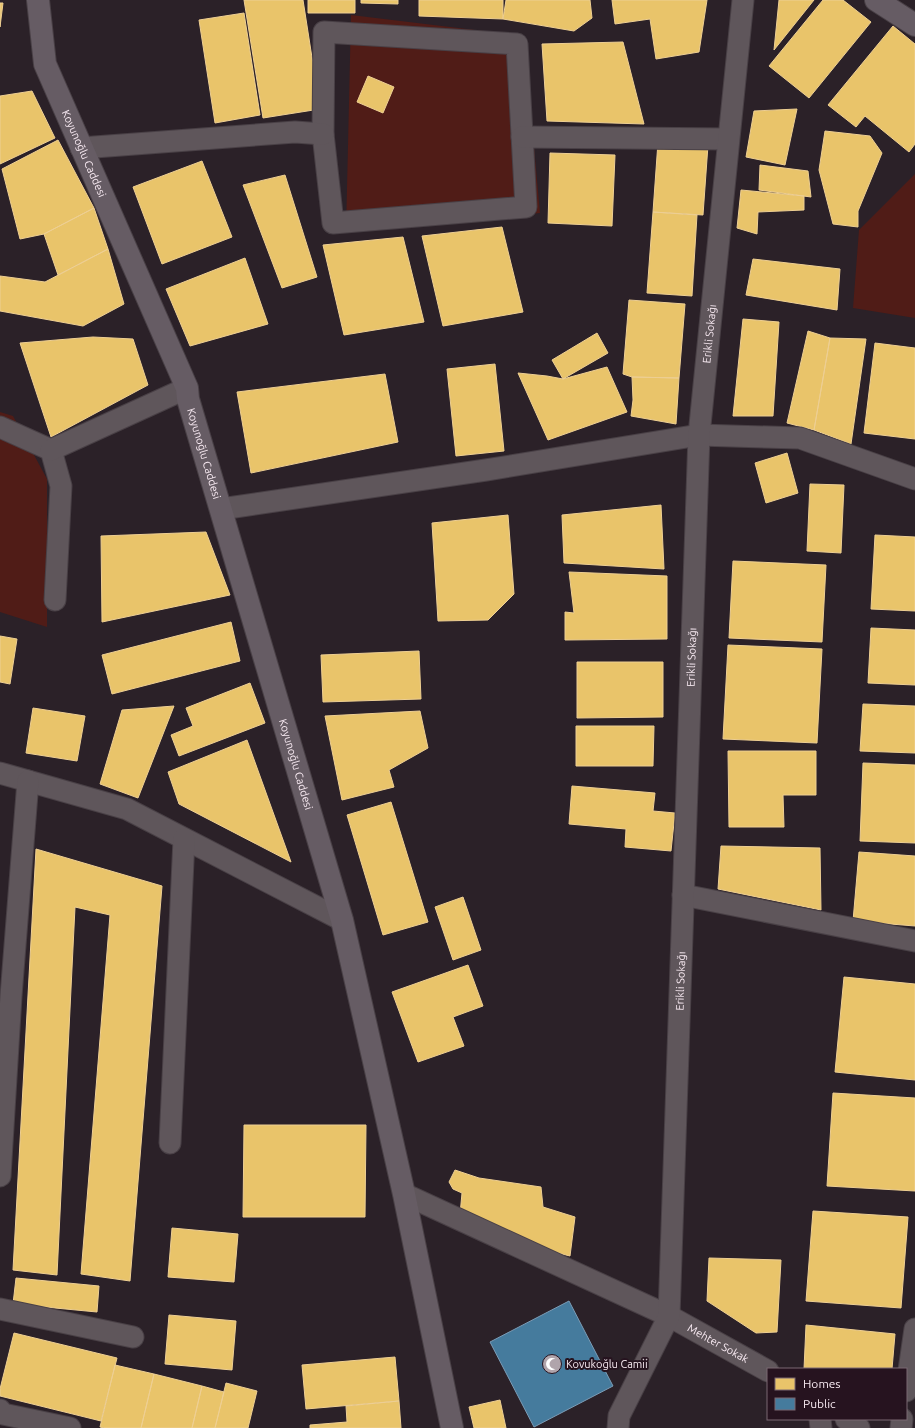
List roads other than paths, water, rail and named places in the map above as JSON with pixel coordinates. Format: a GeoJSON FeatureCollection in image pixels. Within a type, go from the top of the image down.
{"type":"FeatureCollection","features":[{"type":"Feature","properties":{"kind":"street","name":"Koyunoğlu Caddesi"},"geometry":{"type":"LineString","coordinates":[[38,0],[45,64],[187,388],[188,399],[342,920],[404,1194],[452,1428]]}},
{"type":"Feature","properties":{"kind":"street","name":"Erikli Sokağı"},"geometry":{"type":"LineString","coordinates":[[669,1316],[698,435],[743,0]]}},
{"type":"Feature","properties":{"kind":"street"},"geometry":{"type":"LineString","coordinates":[[876,0],[915,25]]}},
{"type":"Feature","properties":{"kind":"street"},"geometry":{"type":"LineString","coordinates":[[324,32],[517,44],[526,208],[333,223],[323,134],[324,32]]}},
{"type":"Feature","properties":{"kind":"street"},"geometry":{"type":"LineString","coordinates":[[81,148],[295,132],[323,134]]}},
{"type":"Feature","properties":{"kind":"street"},"geometry":{"type":"LineString","coordinates":[[522,137],[728,139]]}},
{"type":"Feature","properties":{"kind":"street"},"geometry":{"type":"LineString","coordinates":[[0,427],[51,450],[187,388]]}},
{"type":"Feature","properties":{"kind":"street"},"geometry":{"type":"LineString","coordinates":[[221,509],[486,470],[698,435],[800,438],[915,479]]}},
{"type":"Feature","properties":{"kind":"street"},"geometry":{"type":"LineString","coordinates":[[51,450],[61,486],[55,600]]}},
{"type":"Feature","properties":{"kind":"street"},"geometry":{"type":"LineString","coordinates":[[0,773],[126,809],[342,920]]}},
{"type":"Feature","properties":{"kind":"street"},"geometry":{"type":"LineString","coordinates":[[0,1176],[11,996],[28,781]]}},
{"type":"Feature","properties":{"kind":"street"},"geometry":{"type":"LineString","coordinates":[[170,1143],[184,839]]}},
{"type":"Feature","properties":{"kind":"street"},"geometry":{"type":"LineString","coordinates":[[683,895],[915,940]]}},
{"type":"Feature","properties":{"kind":"street","name":"Mehter Sokak"},"geometry":{"type":"LineString","coordinates":[[404,1194],[669,1316],[767,1370]]}},
{"type":"Feature","properties":{"kind":"street"},"geometry":{"type":"LineString","coordinates":[[0,1309],[133,1337]]}},
{"type":"Feature","properties":{"kind":"street"},"geometry":{"type":"LineString","coordinates":[[618,1428],[619,1416],[669,1316]]}},
{"type":"Feature","properties":{"kind":"street"},"geometry":{"type":"LineString","coordinates":[[907,1383],[915,1329]]}},
{"type":"Feature","properties":{"kind":"street"},"geometry":{"type":"LineString","coordinates":[[1,1417],[70,1428]]}},
{"type":"Feature","properties":{"kind":"street"},"geometry":{"type":"LineString","coordinates":[[847,1420],[859,1428]]}},
{"type":"Feature","properties":{"kind":"place","name":"Kovukoğlu Camii"},"geometry":{"type":"Point","coordinates":[552,1364]}}]}
